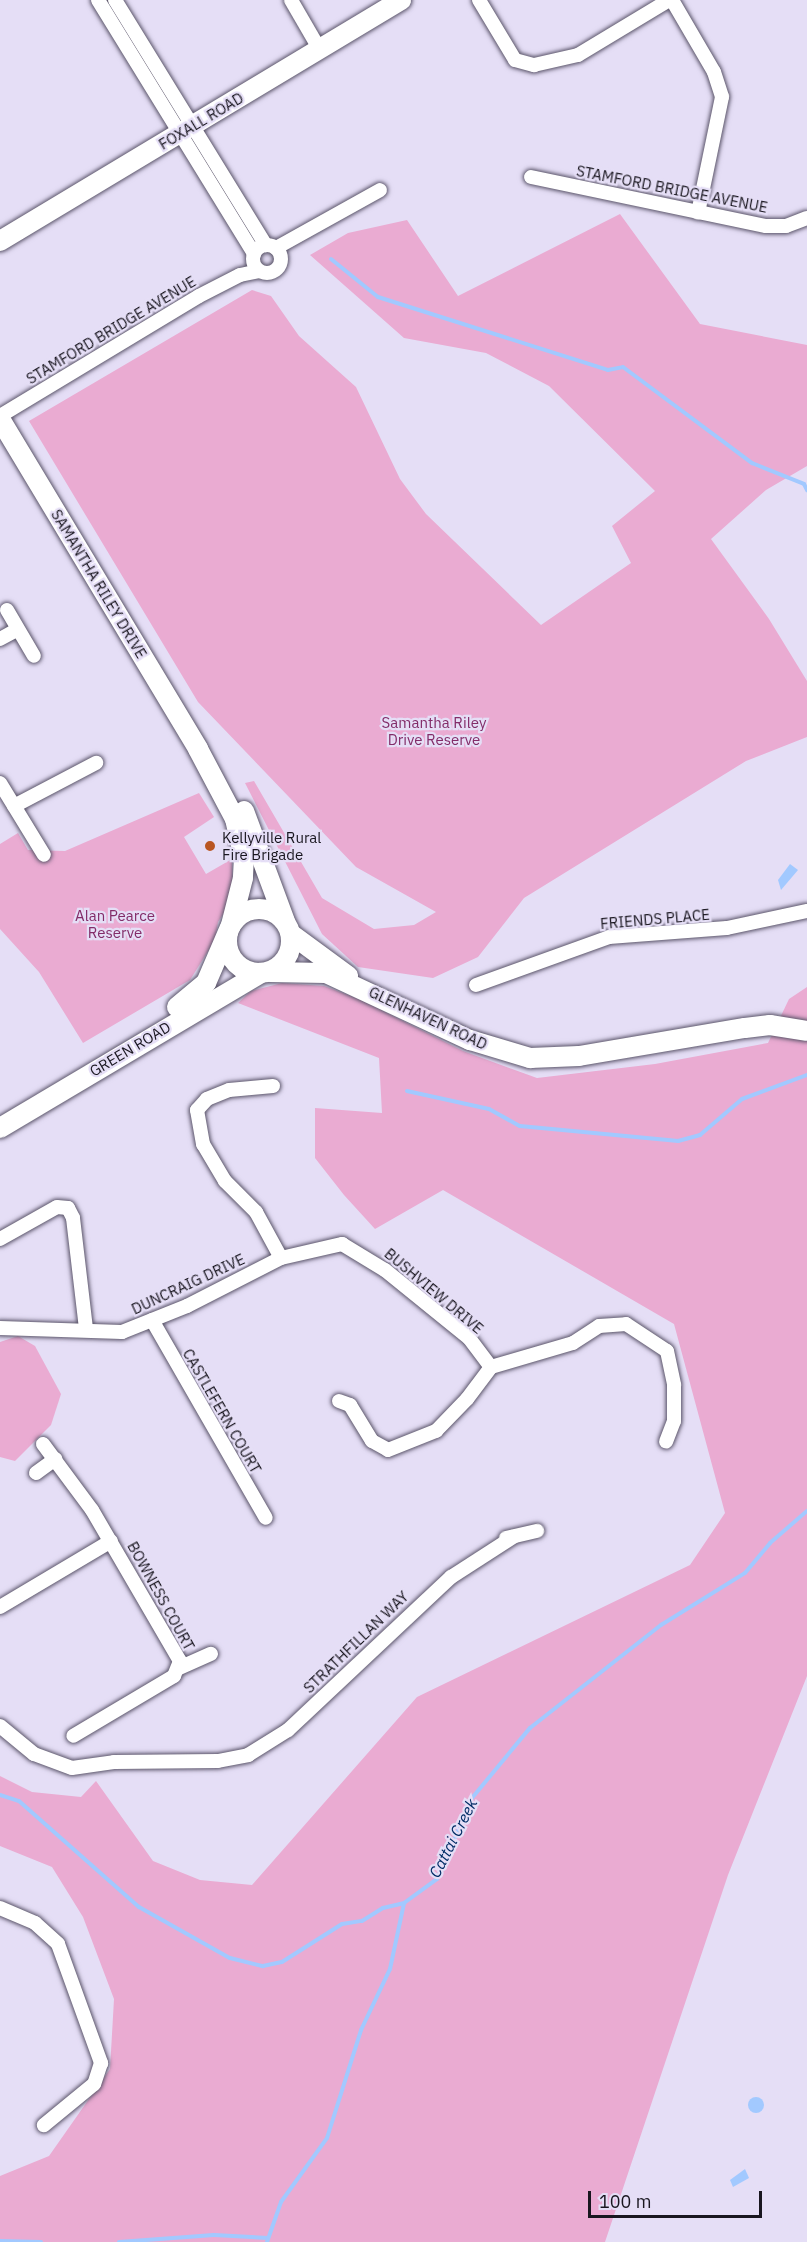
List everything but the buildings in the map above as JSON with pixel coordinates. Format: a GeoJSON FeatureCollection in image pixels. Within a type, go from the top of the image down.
{"type":"FeatureCollection","features":[{"type":"Feature","properties":{"kind":"main road","name":"FOXALL ROAD"},"geometry":{"type":"LineString","coordinates":[[0,240],[401,0]]}},
{"type":"Feature","properties":{"kind":"main road","name":"SAMANTHA RILEY DRIVE"},"geometry":{"type":"LineString","coordinates":[[0,417],[198,748],[241,838],[243,878],[230,928]]}},
{"type":"Feature","properties":{"kind":"main road","name":"SAMANTHA RILEY DRIVE"},"geometry":{"type":"LineString","coordinates":[[198,748],[226,782],[247,818],[288,927]]}},
{"type":"Feature","properties":{"kind":"main road"},"geometry":{"type":"LineString","coordinates":[[258,908],[272,911],[288,927],[287,957],[266,973],[250,972],[233,960],[227,942],[230,928],[244,912],[258,908]]}},
{"type":"Feature","properties":{"kind":"main road","name":"GLENHAVEN ROAD"},"geometry":{"type":"LineString","coordinates":[[288,927],[362,987]]}},
{"type":"Feature","properties":{"kind":"main road","name":"GREEN ROAD"},"geometry":{"type":"LineString","coordinates":[[0,1113],[193,998],[213,974],[230,928]]}},
{"type":"Feature","properties":{"kind":"main road","name":"GLENHAVEN ROAD"},"geometry":{"type":"LineString","coordinates":[[266,973],[326,973],[362,987],[470,1040],[519,1056],[570,1057],[671,1039],[770,1025],[807,1031]]}},
{"type":"Feature","properties":{"kind":"main road","name":"GREEN ROAD"},"geometry":{"type":"LineString","coordinates":[[0,1128],[266,973]]}},
{"type":"Feature","properties":{"kind":"main road","name":"GLENHAVEN ROAD"},"geometry":{"type":"LineString","coordinates":[[671,1039],[744,1017],[807,1020]]}},
{"type":"Feature","properties":{"kind":"street"},"geometry":{"type":"LineString","coordinates":[[98,0],[188,129],[274,250],[276,270],[267,274],[255,263],[188,129],[115,0]]}},
{"type":"Feature","properties":{"kind":"street"},"geometry":{"type":"LineString","coordinates":[[291,0],[320,50]]}},
{"type":"Feature","properties":{"kind":"street"},"geometry":{"type":"LineString","coordinates":[[478,0],[515,60],[534,64],[571,58],[670,0],[714,72],[722,97],[698,213]]}},
{"type":"Feature","properties":{"kind":"street","name":"STAMFORD BRIDGE AVENUE"},"geometry":{"type":"LineString","coordinates":[[531,177],[766,226],[786,226],[807,218]]}},
{"type":"Feature","properties":{"kind":"street"},"geometry":{"type":"LineString","coordinates":[[255,263],[381,190]]}},
{"type":"Feature","properties":{"kind":"street","name":"STAMFORD BRIDGE AVENUE"},"geometry":{"type":"LineString","coordinates":[[0,417],[240,275],[255,263]]}},
{"type":"Feature","properties":{"kind":"street"},"geometry":{"type":"LineString","coordinates":[[7,610],[16,630],[34,656]]}},
{"type":"Feature","properties":{"kind":"street"},"geometry":{"type":"LineString","coordinates":[[0,639],[16,630]]}},
{"type":"Feature","properties":{"kind":"street"},"geometry":{"type":"LineString","coordinates":[[14,806],[80,768],[96,763]]}},
{"type":"Feature","properties":{"kind":"street"},"geometry":{"type":"LineString","coordinates":[[0,783],[44,855]]}},
{"type":"Feature","properties":{"kind":"street","name":"FRIENDS PLACE"},"geometry":{"type":"LineString","coordinates":[[476,985],[609,937],[727,928],[807,911]]}},
{"type":"Feature","properties":{"kind":"street"},"geometry":{"type":"LineString","coordinates":[[273,1086],[229,1090],[207,1099],[197,1110],[203,1144],[225,1181],[256,1212],[281,1258]]}},
{"type":"Feature","properties":{"kind":"street"},"geometry":{"type":"LineString","coordinates":[[0,1239],[57,1207],[68,1208],[73,1218],[86,1328]]}},
{"type":"Feature","properties":{"kind":"street","name":"BUSHVIEW DRIVE"},"geometry":{"type":"LineString","coordinates":[[281,1258],[342,1244],[360,1253],[469,1338],[491,1367]]}},
{"type":"Feature","properties":{"kind":"street","name":"DUNCRAIG DRIVE"},"geometry":{"type":"LineString","coordinates":[[0,1328],[86,1328],[122,1332],[281,1258]]}},
{"type":"Feature","properties":{"kind":"street","name":"CASTLEFERN COURT"},"geometry":{"type":"LineString","coordinates":[[152,1320],[266,1518]]}},
{"type":"Feature","properties":{"kind":"street"},"geometry":{"type":"LineString","coordinates":[[339,1401],[350,1405],[372,1441],[388,1450],[436,1431],[467,1399],[491,1367],[573,1343],[599,1326],[626,1324],[667,1351],[674,1385],[674,1421],[666,1442]]}},
{"type":"Feature","properties":{"kind":"street","name":"BOWNESS COURT"},"geometry":{"type":"LineString","coordinates":[[44,1444],[111,1541],[178,1655],[179,1668]]}},
{"type":"Feature","properties":{"kind":"street"},"geometry":{"type":"LineString","coordinates":[[36,1473],[55,1459]]}},
{"type":"Feature","properties":{"kind":"street","name":"STRATHFILLAN WAY"},"geometry":{"type":"LineString","coordinates":[[0,1726],[34,1754],[72,1768],[114,1762],[218,1761],[248,1755],[288,1730],[434,1591],[513,1537],[537,1531]]}},
{"type":"Feature","properties":{"kind":"street","name":"BOWNESS COURT"},"geometry":{"type":"LineString","coordinates":[[0,1607],[111,1541]]}},
{"type":"Feature","properties":{"kind":"street","name":"BOWNESS COURT"},"geometry":{"type":"LineString","coordinates":[[73,1736],[174,1676],[179,1668],[211,1654]]}},
{"type":"Feature","properties":{"kind":"street"},"geometry":{"type":"LineString","coordinates":[[0,1908],[35,1923],[58,1944],[100,2063],[94,2084],[44,2126]]}},
{"type":"Feature","properties":{"kind":"green space","name":"Samantha Riley Drive Reserve"},"geometry":{"type":"Polygon","coordinates":[[[620,214],[700,324],[807,345],[807,466],[766,490],[711,539],[769,619],[807,681],[807,737],[746,761],[524,898],[478,957],[433,978],[358,967],[322,934],[245,783],[254,781],[322,898],[374,929],[414,925],[436,912],[356,867],[198,702],[29,421],[252,290],[271,296],[299,336],[356,387],[400,479],[426,514],[541,625],[631,563],[612,526],[655,491],[549,386],[486,353],[404,338],[310,255],[348,233],[407,220],[458,296],[620,214]]]}},
{"type":"Feature","properties":{"kind":"green space","name":"Alan Pearce Reserve"},"geometry":{"type":"Polygon","coordinates":[[[199,793],[214,817],[184,837],[206,874],[232,859],[233,899],[218,922],[215,940],[190,980],[83,1043],[39,972],[0,929],[0,844],[18,833],[28,850],[65,851],[199,793]]]}},
{"type":"Feature","properties":{"kind":"green space"},"geometry":{"type":"Polygon","coordinates":[[[282,983],[324,986],[359,999],[463,1051],[537,1078],[655,1064],[768,1043],[789,999],[807,987],[807,1676],[728,1875],[605,2242],[0,2242],[0,2176],[49,2156],[110,2069],[114,1999],[83,1917],[52,1867],[0,1846],[0,1776],[32,1792],[81,1797],[96,1781],[153,1861],[200,1880],[252,1885],[417,1697],[690,1565],[725,1513],[674,1324],[443,1190],[375,1229],[344,1195],[315,1158],[315,1108],[382,1113],[379,1058],[238,1003],[251,991],[282,983]]]}},
{"type":"Feature","properties":{"kind":"green space"},"geometry":{"type":"Polygon","coordinates":[[[18,1336],[35,1346],[61,1394],[51,1425],[15,1461],[0,1457],[0,1342],[18,1336]]]}},
{"type":"Feature","properties":{"kind":"water"},"geometry":{"type":"Polygon","coordinates":[[[790,864],[798,870],[781,890],[778,880],[790,864]]]}},
{"type":"Feature","properties":{"kind":"water"},"geometry":{"type":"Polygon","coordinates":[[[756,2097],[764,2105],[756,2113],[748,2105],[756,2097]]]}},
{"type":"Feature","properties":{"kind":"water"},"geometry":{"type":"Polygon","coordinates":[[[745,2169],[749,2178],[733,2187],[730,2180],[745,2169]]]}},
{"type":"Feature","properties":{"kind":"waterway"},"geometry":{"type":"LineString","coordinates":[[331,259],[378,297],[608,370],[623,367],[752,463],[804,484],[807,490]]}},
{"type":"Feature","properties":{"kind":"waterway"},"geometry":{"type":"LineString","coordinates":[[407,1091],[489,1109],[520,1126],[678,1141],[700,1135],[742,1099],[807,1075]]}},
{"type":"Feature","properties":{"kind":"waterway","name":"Cattai Creek"},"geometry":{"type":"LineString","coordinates":[[267,2242],[281,2202],[327,2138],[361,2030],[390,1969],[404,1903],[437,1879],[472,1798],[530,1728],[661,1625],[745,1573],[770,1543],[807,1511]]}},
{"type":"Feature","properties":{"kind":"waterway"},"geometry":{"type":"LineString","coordinates":[[0,1795],[19,1801],[139,1907],[230,1958],[263,1966],[282,1962],[342,1924],[362,1921],[383,1908],[404,1903]]}},
{"type":"Feature","properties":{"kind":"waterway"},"geometry":{"type":"LineString","coordinates":[[119,2242],[214,2235],[268,2238]]}},
{"type":"Feature","properties":{"kind":"waterway"},"geometry":{"type":"LineString","coordinates":[[0,2241],[41,2242]]}},
{"type":"Feature","properties":{"kind":"place","name":"Kellyville Rural Fire Brigade"},"geometry":{"type":"Point","coordinates":[210,846]}}]}
